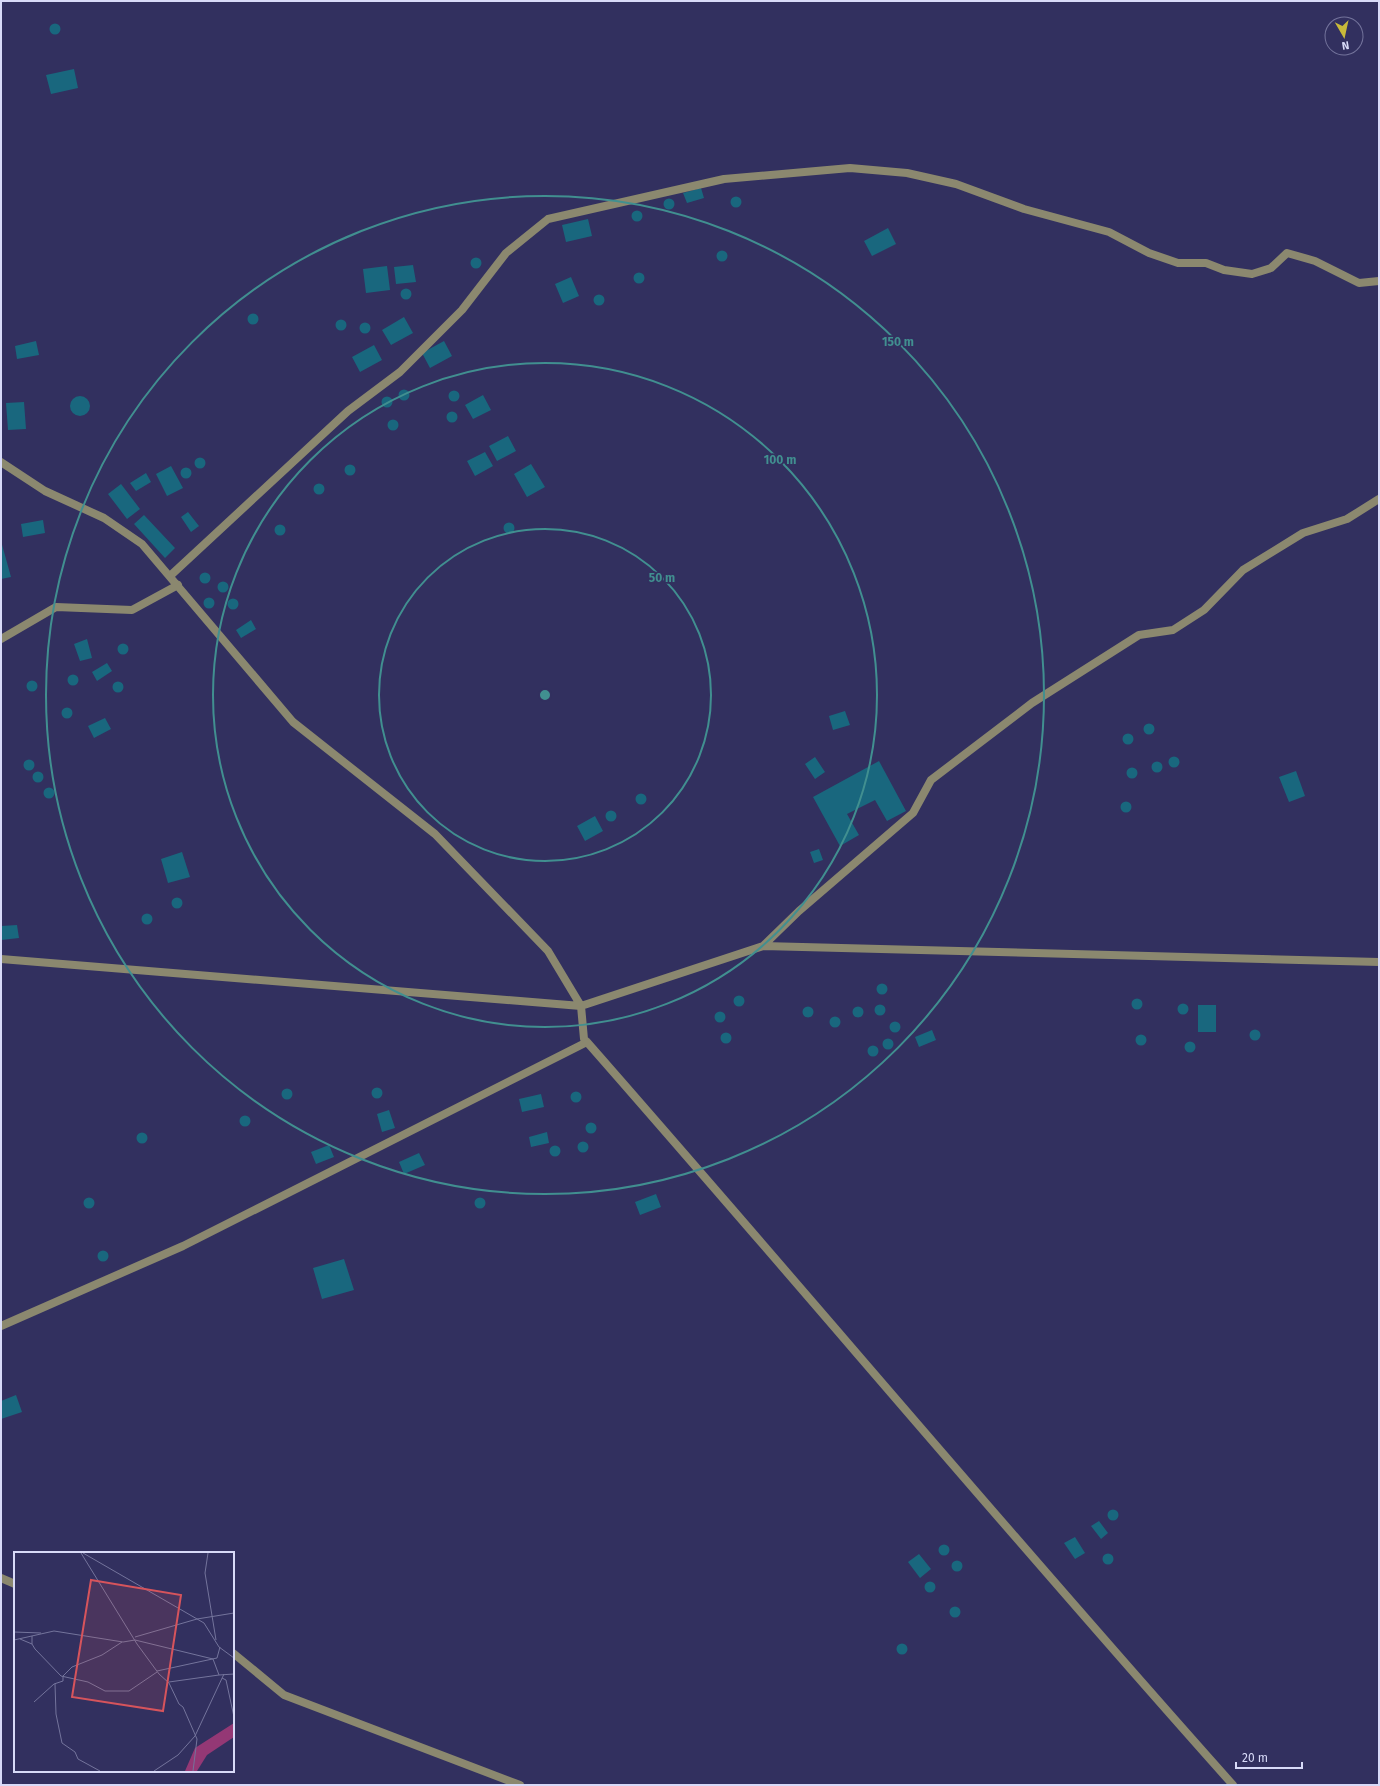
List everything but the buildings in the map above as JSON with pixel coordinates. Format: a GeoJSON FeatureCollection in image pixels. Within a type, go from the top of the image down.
{"type":"FeatureCollection","features":[{"type":"Feature","properties":{"kind":"street"},"geometry":{"type":"LineString","coordinates":[[170,576],[348,411],[400,372],[462,310],[506,253],[548,219],[724,179],[850,168],[907,173],[956,184],[1024,209],[1109,232],[1149,253],[1178,263],[1206,263],[1224,270],[1252,274],[1271,268],[1287,253],[1315,261],[1359,283],[1379,281]]}},
{"type":"Feature","properties":{"kind":"street"},"geometry":{"type":"LineString","coordinates":[[1,462],[45,491],[104,518],[142,544],[293,722],[435,834],[548,951],[581,1006],[584,1039],[763,1242],[1100,1636],[1233,1785]]}},
{"type":"Feature","properties":{"kind":"street"},"geometry":{"type":"LineString","coordinates":[[763,946],[799,911],[913,813],[931,780],[1032,702],[1139,635],[1173,630],[1204,610],[1243,570],[1303,533],[1347,520],[1379,499]]}},
{"type":"Feature","properties":{"kind":"street"},"geometry":{"type":"LineString","coordinates":[[1,639],[56,607],[132,610],[178,585]]}},
{"type":"Feature","properties":{"kind":"street"},"geometry":{"type":"LineString","coordinates":[[1,959],[581,1006],[763,946],[1379,962]]}},
{"type":"Feature","properties":{"kind":"street"},"geometry":{"type":"LineString","coordinates":[[1,1326],[182,1246],[587,1042]]}},
{"type":"Feature","properties":{"kind":"street"},"geometry":{"type":"LineString","coordinates":[[1,1578],[14,1584]]}},
{"type":"Feature","properties":{"kind":"street"},"geometry":{"type":"LineString","coordinates":[[234,1654],[284,1696],[520,1785]]}}]}
